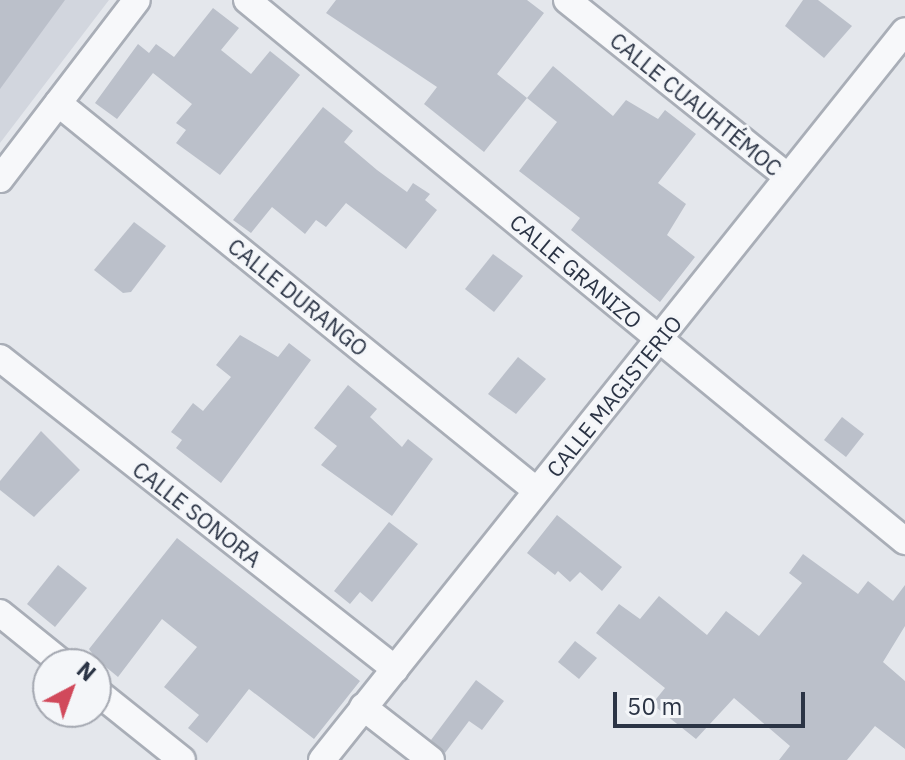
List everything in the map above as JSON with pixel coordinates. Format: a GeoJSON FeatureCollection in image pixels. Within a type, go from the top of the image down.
{"type":"FeatureCollection","features":[{"type":"Feature","properties":{"kind":"street"},"geometry":{"type":"LineString","coordinates":[[0,179],[137,0]]}},
{"type":"Feature","properties":{"kind":"street","name":"CALLE GRANIZO"},"geometry":{"type":"LineString","coordinates":[[247,0],[905,541]]}},
{"type":"Feature","properties":{"kind":"street","name":"CALLE CUAUHTÉMOC"},"geometry":{"type":"LineString","coordinates":[[567,0],[788,177]]}},
{"type":"Feature","properties":{"kind":"street","name":"CALLE MAGISTERIO"},"geometry":{"type":"LineString","coordinates":[[322,760],[905,31]]}},
{"type":"Feature","properties":{"kind":"street","name":"CALLE DURANGO"},"geometry":{"type":"LineString","coordinates":[[58,103],[537,491]]}},
{"type":"Feature","properties":{"kind":"street","name":"CALLE SONORA"},"geometry":{"type":"LineString","coordinates":[[0,358],[395,669]]}},
{"type":"Feature","properties":{"kind":"street"},"geometry":{"type":"LineString","coordinates":[[0,613],[43,648]]}},
{"type":"Feature","properties":{"kind":"street"},"geometry":{"type":"LineString","coordinates":[[112,704],[182,760]]}},
{"type":"Feature","properties":{"kind":"street"},"geometry":{"type":"LineString","coordinates":[[363,707],[431,760]]}},
{"type":"Feature","properties":{"kind":"shaded area"},"geometry":{"type":"Polygon","coordinates":[[[0,0],[109,0],[0,143],[0,0]]]}},
{"type":"Feature","properties":{"kind":"building"},"geometry":{"type":"Polygon","coordinates":[[[0,0],[65,0],[0,89],[0,0]]]}},
{"type":"Feature","properties":{"kind":"building"},"geometry":{"type":"Polygon","coordinates":[[[336,0],[527,0],[544,13],[497,74],[527,98],[484,152],[424,104],[437,87],[326,13],[336,0]]]}},
{"type":"Feature","properties":{"kind":"building"},"geometry":{"type":"Polygon","coordinates":[[[803,0],[818,0],[852,26],[824,58],[785,26],[803,0]]]}},
{"type":"Feature","properties":{"kind":"building"},"geometry":{"type":"Polygon","coordinates":[[[213,8],[239,28],[221,50],[251,74],[270,51],[300,75],[220,175],[176,143],[186,130],[176,123],[192,104],[153,73],[117,119],[95,103],[138,44],[149,53],[156,44],[174,57],[213,8]]]}},
{"type":"Feature","properties":{"kind":"building"},"geometry":{"type":"Polygon","coordinates":[[[553,66],[613,116],[626,100],[658,119],[665,110],[696,134],[658,183],[686,204],[667,235],[695,257],[660,302],[571,230],[580,218],[519,171],[557,122],[527,98],[553,66]]]}},
{"type":"Feature","properties":{"kind":"building"},"geometry":{"type":"Polygon","coordinates":[[[323,107],[353,131],[344,142],[377,170],[407,192],[413,183],[430,194],[425,200],[437,210],[406,249],[346,203],[326,227],[316,220],[305,234],[272,207],[251,233],[233,220],[323,107]]]}},
{"type":"Feature","properties":{"kind":"building"},"geometry":{"type":"Polygon","coordinates":[[[134,222],[166,246],[131,292],[123,293],[94,270],[134,222]]]}},
{"type":"Feature","properties":{"kind":"building"},"geometry":{"type":"Polygon","coordinates":[[[493,254],[523,276],[494,312],[465,289],[493,254]]]}},
{"type":"Feature","properties":{"kind":"building"},"geometry":{"type":"Polygon","coordinates":[[[240,335],[278,357],[289,343],[311,360],[221,483],[176,448],[182,440],[171,432],[193,403],[203,411],[231,377],[216,365],[240,335]]]}},
{"type":"Feature","properties":{"kind":"building"},"geometry":{"type":"Polygon","coordinates":[[[518,357],[546,379],[516,414],[488,394],[518,357]]]}},
{"type":"Feature","properties":{"kind":"building"},"geometry":{"type":"Polygon","coordinates":[[[348,385],[377,409],[370,417],[402,447],[408,439],[433,459],[392,516],[321,465],[337,446],[314,428],[348,385]]]}},
{"type":"Feature","properties":{"kind":"building"},"geometry":{"type":"Polygon","coordinates":[[[842,417],[864,434],[846,457],[824,440],[842,417]]]}},
{"type":"Feature","properties":{"kind":"building"},"geometry":{"type":"Polygon","coordinates":[[[41,431],[80,470],[34,517],[0,490],[0,481],[41,431]]]}},
{"type":"Feature","properties":{"kind":"building"},"geometry":{"type":"Polygon","coordinates":[[[557,515],[622,567],[602,591],[580,572],[570,582],[558,571],[555,575],[527,553],[557,515]]]}},
{"type":"Feature","properties":{"kind":"building"},"geometry":{"type":"Polygon","coordinates":[[[389,522],[418,544],[372,602],[360,592],[350,604],[334,591],[389,522]]]}},
{"type":"Feature","properties":{"kind":"building"},"geometry":{"type":"Polygon","coordinates":[[[177,538],[360,681],[314,739],[249,689],[207,743],[188,728],[199,715],[164,687],[197,647],[162,619],[118,677],[112,672],[112,648],[90,648],[177,538]]]}},
{"type":"Feature","properties":{"kind":"building"},"geometry":{"type":"Polygon","coordinates":[[[803,554],[858,594],[868,581],[893,601],[905,585],[905,626],[883,662],[905,681],[905,749],[875,726],[847,760],[779,760],[790,746],[734,698],[696,739],[652,704],[665,688],[596,633],[619,604],[640,619],[659,596],[707,635],[726,611],[759,636],[802,583],[789,573],[803,554]]]}},
{"type":"Feature","properties":{"kind":"building"},"geometry":{"type":"Polygon","coordinates":[[[58,565],[87,588],[55,627],[27,604],[58,565]]]}},
{"type":"Feature","properties":{"kind":"building"},"geometry":{"type":"Polygon","coordinates":[[[575,641],[597,658],[579,679],[558,662],[575,641]]]}},
{"type":"Feature","properties":{"kind":"building"},"geometry":{"type":"Polygon","coordinates":[[[476,680],[504,701],[482,730],[469,721],[445,753],[431,740],[476,680]]]}}]}
